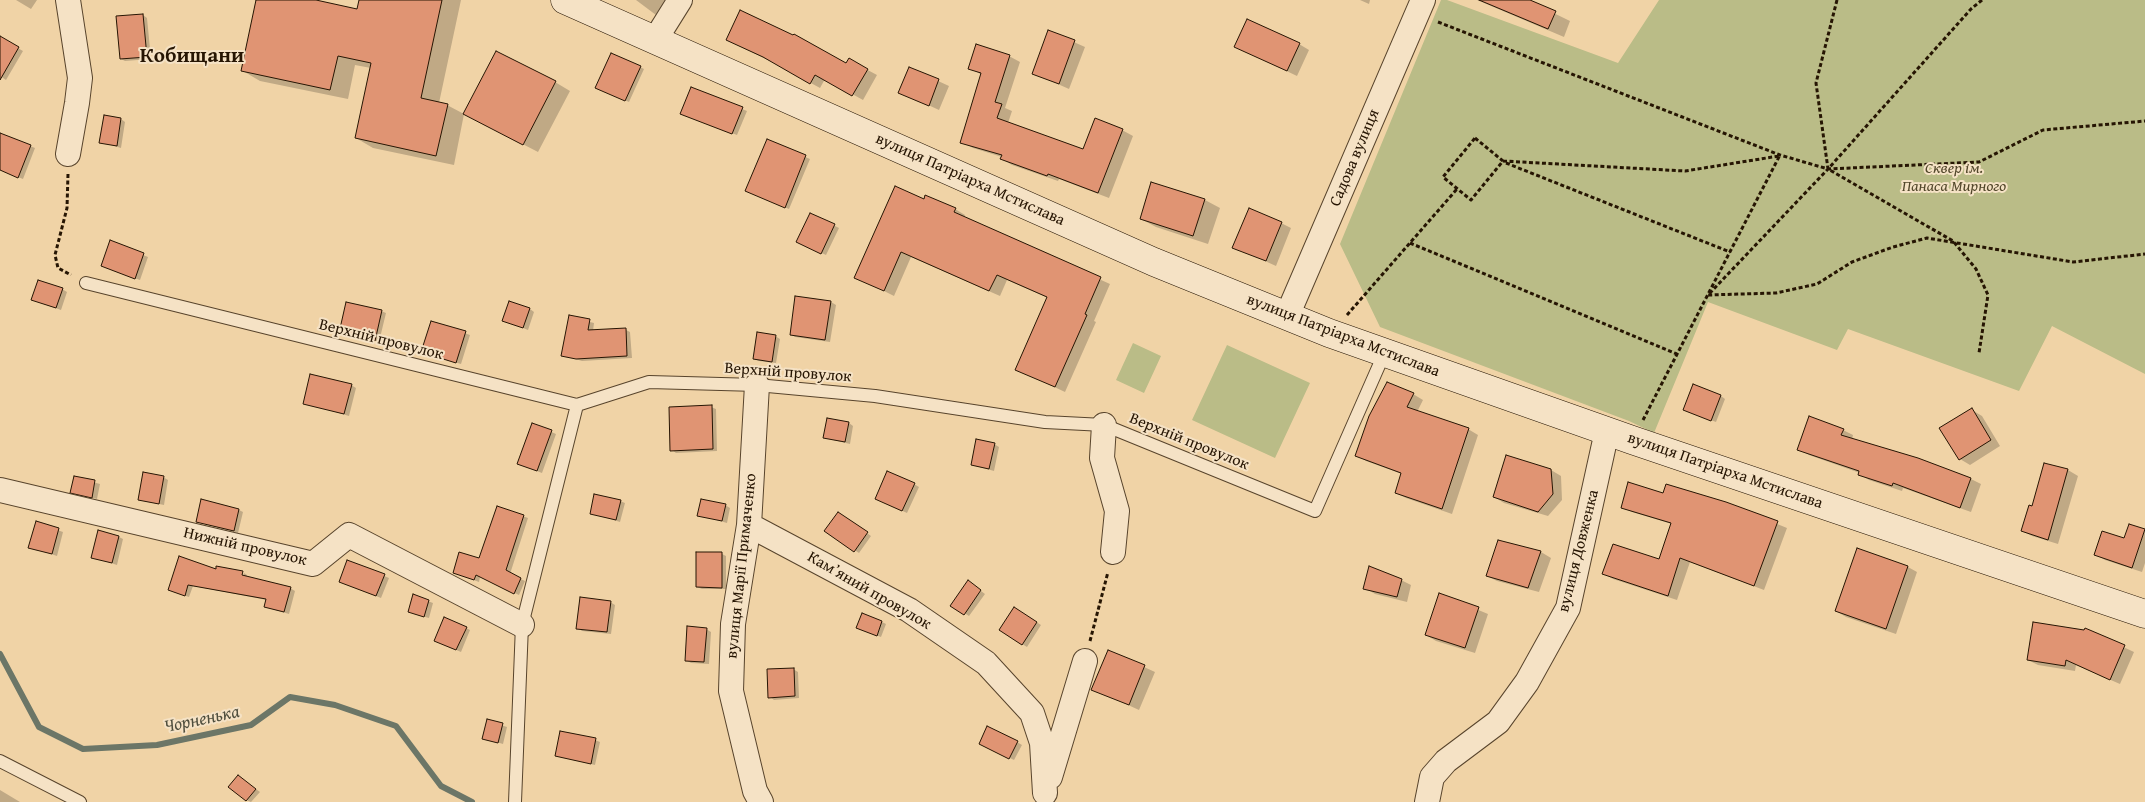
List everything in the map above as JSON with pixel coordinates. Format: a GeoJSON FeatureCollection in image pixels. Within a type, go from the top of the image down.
{"type":"FeatureCollection","features":[{"type":"Feature","properties":{"kind":"main road","name":"вулиця Патріарха Мстислава"},"geometry":{"type":"LineString","coordinates":[[564,0],[1154,262],[1329,333],[1384,354],[2145,614]]}},
{"type":"Feature","properties":{"kind":"street"},"geometry":{"type":"LineString","coordinates":[[68,0],[80,78],[78,104],[68,154]]}},
{"type":"Feature","properties":{"kind":"street"},"geometry":{"type":"LineString","coordinates":[[655,40],[680,0]]}},
{"type":"Feature","properties":{"kind":"street","name":"Садова вулиця"},"geometry":{"type":"LineString","coordinates":[[1287,316],[1423,0]]}},
{"type":"Feature","properties":{"kind":"street","name":"вулиця Марії Примаченко"},"geometry":{"type":"LineString","coordinates":[[757,385],[749,525],[733,624],[731,691],[755,792],[761,802]]}},
{"type":"Feature","properties":{"kind":"street"},"geometry":{"type":"LineString","coordinates":[[1104,424],[1102,458],[1117,511],[1112,552]]}},
{"type":"Feature","properties":{"kind":"street","name":"вулиця Довженка"},"geometry":{"type":"LineString","coordinates":[[1427,802],[1432,777],[1446,761],[1498,722],[1527,682],[1568,608],[1620,435]]}},
{"type":"Feature","properties":{"kind":"street","name":"Нижній провулок"},"geometry":{"type":"LineString","coordinates":[[0,490],[313,564],[349,535],[522,625]]}},
{"type":"Feature","properties":{"kind":"street","name":"Камʼяний провулок"},"geometry":{"type":"LineString","coordinates":[[749,525],[909,610],[986,663],[1032,714],[1042,743],[1048,798]]}},
{"type":"Feature","properties":{"kind":"street"},"geometry":{"type":"LineString","coordinates":[[1048,798],[1085,661]]}},
{"type":"Feature","properties":{"kind":"lane","name":"Верхній провулок"},"geometry":{"type":"LineString","coordinates":[[86,283],[577,405],[649,382],[757,385],[875,396],[1045,422],[1104,424],[1316,511],[1384,354]]}},
{"type":"Feature","properties":{"kind":"lane"},"geometry":{"type":"LineString","coordinates":[[515,802],[522,625],[577,405]]}},
{"type":"Feature","properties":{"kind":"lane"},"geometry":{"type":"LineString","coordinates":[[0,761],[80,802]]}},
{"type":"Feature","properties":{"kind":"path"},"geometry":{"type":"LineString","coordinates":[[1828,169],[1816,83],[1837,0]]}},
{"type":"Feature","properties":{"kind":"path"},"geometry":{"type":"LineString","coordinates":[[1708,295],[1828,169],[1971,9],[1982,0]]}},
{"type":"Feature","properties":{"kind":"path"},"geometry":{"type":"LineString","coordinates":[[1453,28],[1780,156],[1828,169],[1953,241],[1976,269],[1988,295],[1979,353]]}},
{"type":"Feature","properties":{"kind":"path"},"geometry":{"type":"LineString","coordinates":[[1828,169],[1979,162],[2043,130],[2145,121]]}},
{"type":"Feature","properties":{"kind":"path"},"geometry":{"type":"LineString","coordinates":[[1503,162],[1471,200],[1443,177],[1475,138],[1503,162],[1730,252]]}},
{"type":"Feature","properties":{"kind":"path"},"geometry":{"type":"LineString","coordinates":[[68,154],[67,208],[55,255],[58,268],[86,283]]}},
{"type":"Feature","properties":{"kind":"path"},"geometry":{"type":"LineString","coordinates":[[1503,162],[1685,171],[1780,156]]}},
{"type":"Feature","properties":{"kind":"path"},"geometry":{"type":"LineString","coordinates":[[1620,435],[1677,354],[1780,156]]}},
{"type":"Feature","properties":{"kind":"path"},"geometry":{"type":"LineString","coordinates":[[1329,333],[1457,189]]}},
{"type":"Feature","properties":{"kind":"path"},"geometry":{"type":"LineString","coordinates":[[1708,295],[1776,293],[1817,284],[1852,262],[1893,246],[1927,238],[2073,262],[2145,254]]}},
{"type":"Feature","properties":{"kind":"path"},"geometry":{"type":"LineString","coordinates":[[1410,243],[1677,354]]}},
{"type":"Feature","properties":{"kind":"path"},"geometry":{"type":"LineString","coordinates":[[1085,661],[1112,552]]}},
{"type":"Feature","properties":{"kind":"green space","name":"Сквер ім. Панаса Мирного"},"geometry":{"type":"Polygon","coordinates":[[[1441,0],[1447,0],[1618,63],[1659,0],[2145,0],[2145,374],[2052,326],[2019,391],[1848,329],[1837,350],[1708,302],[1654,433],[1629,421],[1380,327],[1340,244],[1441,0]]]}},
{"type":"Feature","properties":{"kind":"green space"},"geometry":{"type":"Polygon","coordinates":[[[1133,343],[1161,356],[1144,393],[1116,380],[1133,343]]]}},
{"type":"Feature","properties":{"kind":"green space"},"geometry":{"type":"Polygon","coordinates":[[[1227,345],[1310,383],[1275,458],[1192,420],[1227,345]]]}},
{"type":"Feature","properties":{"kind":"building"},"geometry":{"type":"Polygon","coordinates":[[[256,0],[316,0],[357,9],[359,0],[442,0],[421,98],[448,104],[436,156],[355,138],[371,63],[338,56],[330,90],[241,71],[256,0]]]}},
{"type":"Feature","properties":{"kind":"building"},"geometry":{"type":"Polygon","coordinates":[[[1479,0],[1530,0],[1556,11],[1548,29],[1479,0]]]}},
{"type":"Feature","properties":{"kind":"building"},"geometry":{"type":"Polygon","coordinates":[[[740,10],[794,34],[846,63],[849,58],[868,69],[852,96],[815,75],[810,84],[763,57],[726,40],[740,10]]]}},
{"type":"Feature","properties":{"kind":"building"},"geometry":{"type":"Polygon","coordinates":[[[143,14],[147,57],[120,59],[116,16],[143,14]]]}},
{"type":"Feature","properties":{"kind":"building"},"geometry":{"type":"Polygon","coordinates":[[[1247,19],[1300,43],[1287,71],[1234,47],[1247,19]]]}},
{"type":"Feature","properties":{"kind":"building"},"geometry":{"type":"Polygon","coordinates":[[[1048,30],[1075,40],[1059,84],[1032,74],[1048,30]]]}},
{"type":"Feature","properties":{"kind":"building"},"geometry":{"type":"Polygon","coordinates":[[[0,36],[19,47],[0,80],[0,36]]]}},
{"type":"Feature","properties":{"kind":"building"},"geometry":{"type":"Polygon","coordinates":[[[976,44],[1010,55],[995,102],[1002,104],[997,118],[1083,149],[1095,118],[1123,129],[1098,193],[1048,174],[1047,176],[1000,159],[1002,155],[960,143],[981,73],[968,69],[976,44]]]}},
{"type":"Feature","properties":{"kind":"building"},"geometry":{"type":"Polygon","coordinates":[[[496,51],[556,81],[523,145],[463,114],[496,51]]]}},
{"type":"Feature","properties":{"kind":"building"},"geometry":{"type":"Polygon","coordinates":[[[611,53],[641,66],[625,101],[595,88],[611,53]]]}},
{"type":"Feature","properties":{"kind":"building"},"geometry":{"type":"Polygon","coordinates":[[[909,67],[939,79],[929,106],[898,93],[909,67]]]}},
{"type":"Feature","properties":{"kind":"building"},"geometry":{"type":"Polygon","coordinates":[[[691,87],[743,107],[732,134],[680,114],[691,87]]]}},
{"type":"Feature","properties":{"kind":"building"},"geometry":{"type":"Polygon","coordinates":[[[104,115],[121,118],[117,146],[99,143],[104,115]]]}},
{"type":"Feature","properties":{"kind":"building"},"geometry":{"type":"Polygon","coordinates":[[[0,133],[31,145],[18,178],[0,170],[0,133]]]}},
{"type":"Feature","properties":{"kind":"building"},"geometry":{"type":"Polygon","coordinates":[[[767,139],[806,155],[785,208],[745,191],[767,139]]]}},
{"type":"Feature","properties":{"kind":"building"},"geometry":{"type":"Polygon","coordinates":[[[1151,182],[1205,199],[1193,236],[1140,219],[1151,182]]]}},
{"type":"Feature","properties":{"kind":"building"},"geometry":{"type":"Polygon","coordinates":[[[895,186],[924,199],[925,195],[956,208],[954,212],[1101,277],[1085,314],[1087,315],[1055,387],[1015,370],[1047,297],[997,275],[989,291],[901,252],[884,291],[854,278],[895,186]]]}},
{"type":"Feature","properties":{"kind":"building"},"geometry":{"type":"Polygon","coordinates":[[[1249,208],[1282,222],[1266,261],[1232,248],[1249,208]]]}},
{"type":"Feature","properties":{"kind":"building"},"geometry":{"type":"Polygon","coordinates":[[[810,213],[835,224],[821,254],[796,242],[810,213]]]}},
{"type":"Feature","properties":{"kind":"building"},"geometry":{"type":"Polygon","coordinates":[[[110,240],[144,253],[135,279],[101,266],[110,240]]]}},
{"type":"Feature","properties":{"kind":"building"},"geometry":{"type":"Polygon","coordinates":[[[38,280],[63,288],[56,308],[31,300],[38,280]]]}},
{"type":"Feature","properties":{"kind":"building"},"geometry":{"type":"Polygon","coordinates":[[[795,296],[831,301],[825,340],[790,335],[795,296]]]}},
{"type":"Feature","properties":{"kind":"building"},"geometry":{"type":"Polygon","coordinates":[[[509,301],[530,308],[523,328],[502,321],[509,301]]]}},
{"type":"Feature","properties":{"kind":"building"},"geometry":{"type":"Polygon","coordinates":[[[346,302],[382,310],[375,341],[339,333],[346,302]]]}},
{"type":"Feature","properties":{"kind":"building"},"geometry":{"type":"Polygon","coordinates":[[[569,315],[590,319],[588,330],[626,328],[627,356],[576,359],[561,356],[569,315]]]}},
{"type":"Feature","properties":{"kind":"building"},"geometry":{"type":"Polygon","coordinates":[[[431,321],[466,331],[456,363],[421,352],[431,321]]]}},
{"type":"Feature","properties":{"kind":"building"},"geometry":{"type":"Polygon","coordinates":[[[757,332],[776,335],[772,362],[753,359],[757,332]]]}},
{"type":"Feature","properties":{"kind":"building"},"geometry":{"type":"Polygon","coordinates":[[[310,374],[352,384],[344,414],[303,404],[310,374]]]}},
{"type":"Feature","properties":{"kind":"building"},"geometry":{"type":"Polygon","coordinates":[[[1387,382],[1414,393],[1407,407],[1469,428],[1442,509],[1395,493],[1401,473],[1355,456],[1369,416],[1387,382]]]}},
{"type":"Feature","properties":{"kind":"building"},"geometry":{"type":"Polygon","coordinates":[[[1693,384],[1721,395],[1711,421],[1683,410],[1693,384]]]}},
{"type":"Feature","properties":{"kind":"building"},"geometry":{"type":"Polygon","coordinates":[[[712,405],[713,449],[670,451],[669,407],[712,405]]]}},
{"type":"Feature","properties":{"kind":"building"},"geometry":{"type":"Polygon","coordinates":[[[1972,408],[1991,440],[1959,460],[1939,428],[1972,408]]]}},
{"type":"Feature","properties":{"kind":"building"},"geometry":{"type":"Polygon","coordinates":[[[1809,416],[1844,429],[1841,435],[1918,458],[1971,478],[1960,508],[1893,483],[1892,486],[1858,475],[1859,471],[1797,450],[1809,416]]]}},
{"type":"Feature","properties":{"kind":"building"},"geometry":{"type":"Polygon","coordinates":[[[827,418],[849,422],[845,442],[823,438],[827,418]]]}},
{"type":"Feature","properties":{"kind":"building"},"geometry":{"type":"Polygon","coordinates":[[[532,423],[552,430],[537,471],[517,464],[532,423]]]}},
{"type":"Feature","properties":{"kind":"building"},"geometry":{"type":"Polygon","coordinates":[[[976,439],[995,443],[989,469],[971,465],[976,439]]]}},
{"type":"Feature","properties":{"kind":"building"},"geometry":{"type":"Polygon","coordinates":[[[1506,455],[1551,469],[1553,494],[1538,512],[1493,497],[1506,455]]]}},
{"type":"Feature","properties":{"kind":"building"},"geometry":{"type":"Polygon","coordinates":[[[2044,463],[2068,469],[2048,540],[2021,531],[2029,505],[2032,506],[2044,463]]]}},
{"type":"Feature","properties":{"kind":"building"},"geometry":{"type":"Polygon","coordinates":[[[887,471],[915,483],[902,511],[875,499],[887,471]]]}},
{"type":"Feature","properties":{"kind":"building"},"geometry":{"type":"Polygon","coordinates":[[[143,472],[164,476],[159,504],[138,500],[143,472]]]}},
{"type":"Feature","properties":{"kind":"building"},"geometry":{"type":"Polygon","coordinates":[[[74,476],[95,480],[92,498],[70,493],[74,476]]]}},
{"type":"Feature","properties":{"kind":"building"},"geometry":{"type":"Polygon","coordinates":[[[1628,482],[1663,493],[1666,484],[1726,502],[1778,521],[1754,586],[1680,558],[1668,596],[1602,574],[1613,544],[1659,559],[1671,523],[1621,508],[1628,482]]]}},
{"type":"Feature","properties":{"kind":"building"},"geometry":{"type":"Polygon","coordinates":[[[594,494],[621,500],[616,520],[590,514],[594,494]]]}},
{"type":"Feature","properties":{"kind":"building"},"geometry":{"type":"Polygon","coordinates":[[[201,499],[239,509],[234,531],[196,522],[201,499]]]}},
{"type":"Feature","properties":{"kind":"building"},"geometry":{"type":"Polygon","coordinates":[[[701,499],[726,504],[722,521],[697,516],[701,499]]]}},
{"type":"Feature","properties":{"kind":"building"},"geometry":{"type":"Polygon","coordinates":[[[497,506],[524,515],[506,570],[521,578],[514,594],[476,575],[474,580],[453,573],[459,552],[479,558],[497,506]]]}},
{"type":"Feature","properties":{"kind":"building"},"geometry":{"type":"Polygon","coordinates":[[[838,512],[868,532],[854,552],[824,531],[838,512]]]}},
{"type":"Feature","properties":{"kind":"building"},"geometry":{"type":"Polygon","coordinates":[[[36,521],[59,528],[52,554],[28,548],[36,521]]]}},
{"type":"Feature","properties":{"kind":"building"},"geometry":{"type":"Polygon","coordinates":[[[2129,524],[2145,529],[2132,568],[2094,555],[2102,531],[2124,538],[2129,524]]]}},
{"type":"Feature","properties":{"kind":"building"},"geometry":{"type":"Polygon","coordinates":[[[98,530],[119,536],[112,563],[91,558],[98,530]]]}},
{"type":"Feature","properties":{"kind":"building"},"geometry":{"type":"Polygon","coordinates":[[[1498,540],[1541,551],[1528,588],[1486,576],[1498,540]]]}},
{"type":"Feature","properties":{"kind":"building"},"geometry":{"type":"Polygon","coordinates":[[[1857,548],[1908,566],[1886,629],[1835,611],[1857,548]]]}},
{"type":"Feature","properties":{"kind":"building"},"geometry":{"type":"Polygon","coordinates":[[[696,552],[722,552],[722,588],[696,587],[696,552]]]}},
{"type":"Feature","properties":{"kind":"building"},"geometry":{"type":"Polygon","coordinates":[[[179,556],[216,569],[216,566],[243,571],[242,575],[291,587],[284,612],[264,607],[266,599],[188,585],[185,596],[168,590],[179,556]]]}},
{"type":"Feature","properties":{"kind":"building"},"geometry":{"type":"Polygon","coordinates":[[[347,560],[385,574],[376,596],[339,582],[347,560]]]}},
{"type":"Feature","properties":{"kind":"building"},"geometry":{"type":"Polygon","coordinates":[[[1369,566],[1402,579],[1397,597],[1363,589],[1369,566]]]}},
{"type":"Feature","properties":{"kind":"building"},"geometry":{"type":"Polygon","coordinates":[[[968,580],[981,590],[964,615],[950,606],[968,580]]]}},
{"type":"Feature","properties":{"kind":"building"},"geometry":{"type":"Polygon","coordinates":[[[1439,593],[1479,607],[1465,648],[1425,635],[1439,593]]]}},
{"type":"Feature","properties":{"kind":"building"},"geometry":{"type":"Polygon","coordinates":[[[413,594],[429,600],[424,617],[408,612],[413,594]]]}},
{"type":"Feature","properties":{"kind":"building"},"geometry":{"type":"Polygon","coordinates":[[[580,597],[611,601],[607,632],[576,629],[580,597]]]}},
{"type":"Feature","properties":{"kind":"building"},"geometry":{"type":"Polygon","coordinates":[[[1014,607],[1037,622],[1022,645],[999,630],[1014,607]]]}},
{"type":"Feature","properties":{"kind":"building"},"geometry":{"type":"Polygon","coordinates":[[[862,613],[882,621],[877,636],[856,628],[862,613]]]}},
{"type":"Feature","properties":{"kind":"building"},"geometry":{"type":"Polygon","coordinates":[[[444,617],[467,627],[456,650],[434,641],[444,617]]]}},
{"type":"Feature","properties":{"kind":"building"},"geometry":{"type":"Polygon","coordinates":[[[2033,622],[2084,630],[2085,628],[2125,645],[2110,680],[2066,660],[2065,666],[2027,660],[2033,622]]]}},
{"type":"Feature","properties":{"kind":"building"},"geometry":{"type":"Polygon","coordinates":[[[687,626],[707,628],[704,662],[685,661],[687,626]]]}},
{"type":"Feature","properties":{"kind":"building"},"geometry":{"type":"Polygon","coordinates":[[[1108,650],[1145,665],[1129,705],[1091,690],[1108,650]]]}},
{"type":"Feature","properties":{"kind":"building"},"geometry":{"type":"Polygon","coordinates":[[[794,668],[795,696],[768,698],[767,669],[794,668]]]}},
{"type":"Feature","properties":{"kind":"building"},"geometry":{"type":"Polygon","coordinates":[[[487,719],[503,723],[498,743],[482,739],[487,719]]]}},
{"type":"Feature","properties":{"kind":"building"},"geometry":{"type":"Polygon","coordinates":[[[987,726],[1018,741],[1009,759],[979,744],[987,726]]]}},
{"type":"Feature","properties":{"kind":"building"},"geometry":{"type":"Polygon","coordinates":[[[560,731],[596,738],[591,764],[555,756],[560,731]]]}},
{"type":"Feature","properties":{"kind":"building"},"geometry":{"type":"Polygon","coordinates":[[[238,775],[256,789],[246,801],[228,787],[238,775]]]}},
{"type":"Feature","properties":{"kind":"waterway","name":"Чорненька"},"geometry":{"type":"LineString","coordinates":[[0,654],[39,727],[83,749],[157,745],[251,725],[290,697],[335,705],[396,726],[441,786],[472,802]]}},
{"type":"Feature","properties":{"kind":"district","name":"Кобищани"},"geometry":{"type":"Point","coordinates":[192,57]}}]}
